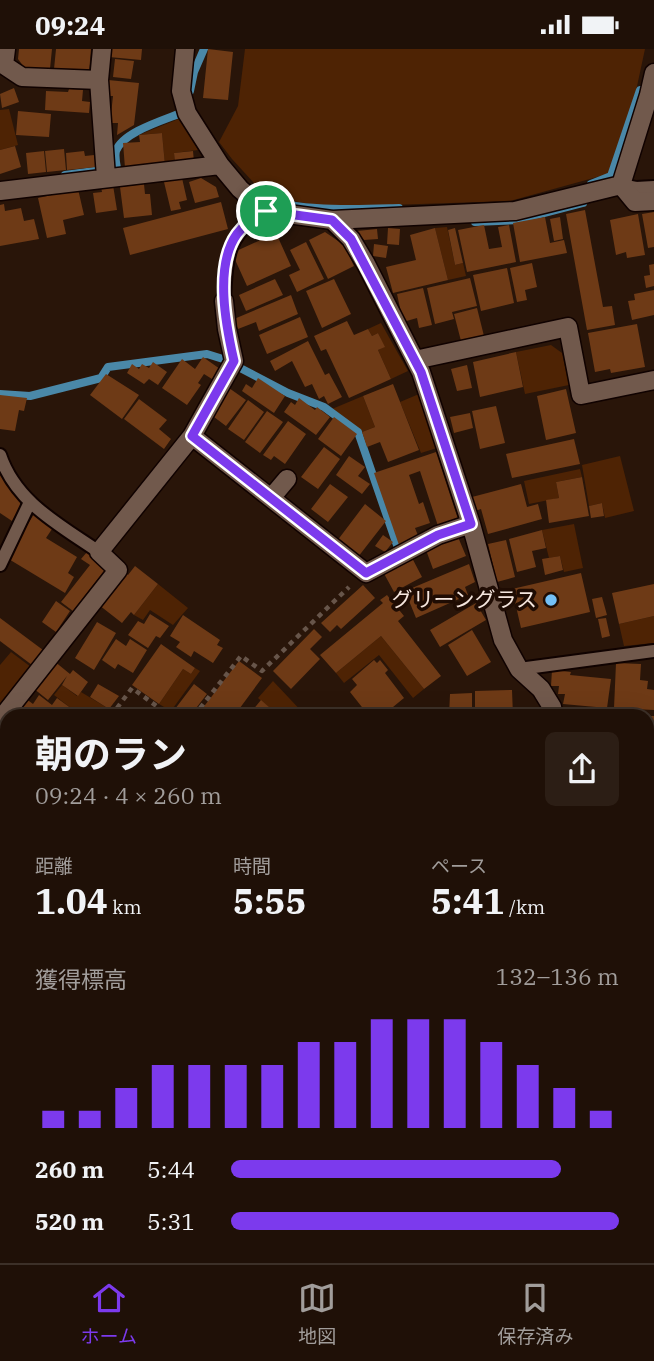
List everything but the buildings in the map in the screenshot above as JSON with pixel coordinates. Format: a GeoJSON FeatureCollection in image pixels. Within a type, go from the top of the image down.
{"type":"FeatureCollection","features":[{"type":"Feature","properties":{"kind":"street"},"geometry":{"type":"LineString","coordinates":[[6,49],[4,65],[22,77],[99,80]]}},
{"type":"Feature","properties":{"kind":"street"},"geometry":{"type":"LineString","coordinates":[[102,49],[99,80],[106,177]]}},
{"type":"Feature","properties":{"kind":"street"},"geometry":{"type":"LineString","coordinates":[[185,49],[181,91],[187,113],[220,165],[240,189],[266,211],[332,220],[515,211],[621,185]]}},
{"type":"Feature","properties":{"kind":"street"},"geometry":{"type":"LineString","coordinates":[[621,185],[654,73]]}},
{"type":"Feature","properties":{"kind":"street"},"geometry":{"type":"LineString","coordinates":[[0,191],[220,165]]}},
{"type":"Feature","properties":{"kind":"street"},"geometry":{"type":"LineString","coordinates":[[621,185],[635,202],[654,201]]}},
{"type":"Feature","properties":{"kind":"street"},"geometry":{"type":"LineString","coordinates":[[332,220],[351,239],[366,264],[421,372],[471,524],[503,641],[519,669],[541,689],[552,709]]}},
{"type":"Feature","properties":{"kind":"street"},"geometry":{"type":"LineString","coordinates":[[9,709],[118,570],[99,552],[192,436],[234,361],[227,329],[225,300]]}},
{"type":"Feature","properties":{"kind":"street"},"geometry":{"type":"LineString","coordinates":[[415,360],[568,327],[581,395],[654,380]]}},
{"type":"Feature","properties":{"kind":"street"},"geometry":{"type":"LineString","coordinates":[[192,436],[366,573],[438,535],[471,524]]}},
{"type":"Feature","properties":{"kind":"street"},"geometry":{"type":"LineString","coordinates":[[271,498],[287,479]]}},
{"type":"Feature","properties":{"kind":"lane"},"geometry":{"type":"LineString","coordinates":[[621,185],[654,187]]}},
{"type":"Feature","properties":{"kind":"lane"},"geometry":{"type":"LineString","coordinates":[[225,300],[226,261],[236,236],[250,220],[266,211]]}},
{"type":"Feature","properties":{"kind":"lane"},"geometry":{"type":"LineString","coordinates":[[0,455],[29,504],[99,552]]}},
{"type":"Feature","properties":{"kind":"lane"},"geometry":{"type":"LineString","coordinates":[[0,565],[29,504]]}},
{"type":"Feature","properties":{"kind":"lane"},"geometry":{"type":"LineString","coordinates":[[519,669],[654,652]]}},
{"type":"Feature","properties":{"kind":"path"},"geometry":{"type":"LineString","coordinates":[[199,709],[241,656],[262,671],[366,573]]}},
{"type":"Feature","properties":{"kind":"path"},"geometry":{"type":"LineString","coordinates":[[116,709],[132,688],[160,709]]}},
{"type":"Feature","properties":{"kind":"shaded area"},"geometry":{"type":"Polygon","coordinates":[[[245,49],[645,49],[636,91],[608,174],[510,201],[330,207],[280,199],[263,193],[219,142],[238,106],[245,49]]]}},
{"type":"Feature","properties":{"kind":"shaded area"},"geometry":{"type":"Polygon","coordinates":[[[9,109],[18,145],[0,150],[0,110],[9,109]]]}},
{"type":"Feature","properties":{"kind":"shaded area"},"geometry":{"type":"Polygon","coordinates":[[[181,118],[198,150],[174,153],[175,163],[165,165],[162,133],[139,135],[181,118]]]}},
{"type":"Feature","properties":{"kind":"shaded area"},"geometry":{"type":"Polygon","coordinates":[[[447,227],[455,265],[463,263],[466,276],[448,280],[435,228],[447,227]]]}},
{"type":"Feature","properties":{"kind":"shaded area"},"geometry":{"type":"Polygon","coordinates":[[[381,323],[408,371],[391,379],[378,350],[384,347],[378,333],[372,336],[368,329],[381,323]]]}},
{"type":"Feature","properties":{"kind":"shaded area"},"geometry":{"type":"Polygon","coordinates":[[[551,345],[562,353],[569,385],[525,394],[516,352],[551,345]]]}},
{"type":"Feature","properties":{"kind":"shaded area"},"geometry":{"type":"Polygon","coordinates":[[[419,394],[437,448],[421,453],[400,402],[419,394]]]}},
{"type":"Feature","properties":{"kind":"shaded area"},"geometry":{"type":"Polygon","coordinates":[[[363,396],[375,427],[362,432],[332,409],[363,396]]]}},
{"type":"Feature","properties":{"kind":"shaded area"},"geometry":{"type":"Polygon","coordinates":[[[620,456],[634,511],[605,518],[602,503],[589,506],[582,465],[620,456]]]}},
{"type":"Feature","properties":{"kind":"shaded area"},"geometry":{"type":"Polygon","coordinates":[[[580,469],[582,477],[556,482],[559,498],[529,504],[524,481],[580,469]]]}},
{"type":"Feature","properties":{"kind":"shaded area"},"geometry":{"type":"Polygon","coordinates":[[[574,524],[583,568],[564,572],[560,556],[549,558],[542,530],[574,524]]]}},
{"type":"Feature","properties":{"kind":"shaded area"},"geometry":{"type":"Polygon","coordinates":[[[158,584],[188,608],[173,625],[150,610],[143,620],[134,615],[158,584]]]}},
{"type":"Feature","properties":{"kind":"shaded area"},"geometry":{"type":"Polygon","coordinates":[[[654,616],[654,643],[624,646],[619,624],[654,616]]]}},
{"type":"Feature","properties":{"kind":"shaded area"},"geometry":{"type":"Polygon","coordinates":[[[381,636],[424,689],[413,698],[379,655],[344,683],[336,673],[381,636]]]}},
{"type":"Feature","properties":{"kind":"shaded area"},"geometry":{"type":"Polygon","coordinates":[[[11,652],[31,667],[0,706],[0,665],[11,652]]]}},
{"type":"Feature","properties":{"kind":"shaded area"},"geometry":{"type":"Polygon","coordinates":[[[195,668],[200,671],[172,709],[159,704],[183,669],[191,674],[195,668]]]}},
{"type":"Feature","properties":{"kind":"shaded area"},"geometry":{"type":"Polygon","coordinates":[[[273,681],[299,709],[270,709],[258,698],[273,681]]]}},
{"type":"Feature","properties":{"kind":"shaded area"},"geometry":{"type":"Polygon","coordinates":[[[62,685],[77,696],[81,692],[109,709],[72,709],[54,695],[62,685]]]}},
{"type":"Feature","properties":{"kind":"waterway"},"geometry":{"type":"LineString","coordinates":[[190,91],[194,72],[204,49]]}},
{"type":"Feature","properties":{"kind":"waterway"},"geometry":{"type":"LineString","coordinates":[[591,184],[611,176],[640,90],[651,92]]}},
{"type":"Feature","properties":{"kind":"waterway"},"geometry":{"type":"LineString","coordinates":[[65,175],[117,168],[116,151],[127,137],[186,111]]}},
{"type":"Feature","properties":{"kind":"waterway"},"geometry":{"type":"LineString","coordinates":[[254,191],[267,198],[303,207],[399,208]]}},
{"type":"Feature","properties":{"kind":"waterway"},"geometry":{"type":"LineString","coordinates":[[475,222],[518,220],[583,203]]}},
{"type":"Feature","properties":{"kind":"waterway"},"geometry":{"type":"LineString","coordinates":[[0,394],[30,396],[101,378],[108,367],[207,354],[223,359],[288,393],[324,407],[358,432],[399,551]]}},
{"type":"Feature","properties":{"kind":"place","name":"グリーングラス"},"geometry":{"type":"Point","coordinates":[551,600]}},
{"type":"Feature","properties":{"kind":"route"},"geometry":{"type":"LineString","coordinates":[[266,211],[332,220],[351,239],[421,372],[471,524],[438,535],[366,573],[192,436],[234,361],[227,329],[226,261],[236,236],[250,220],[266,211]]}}]}
